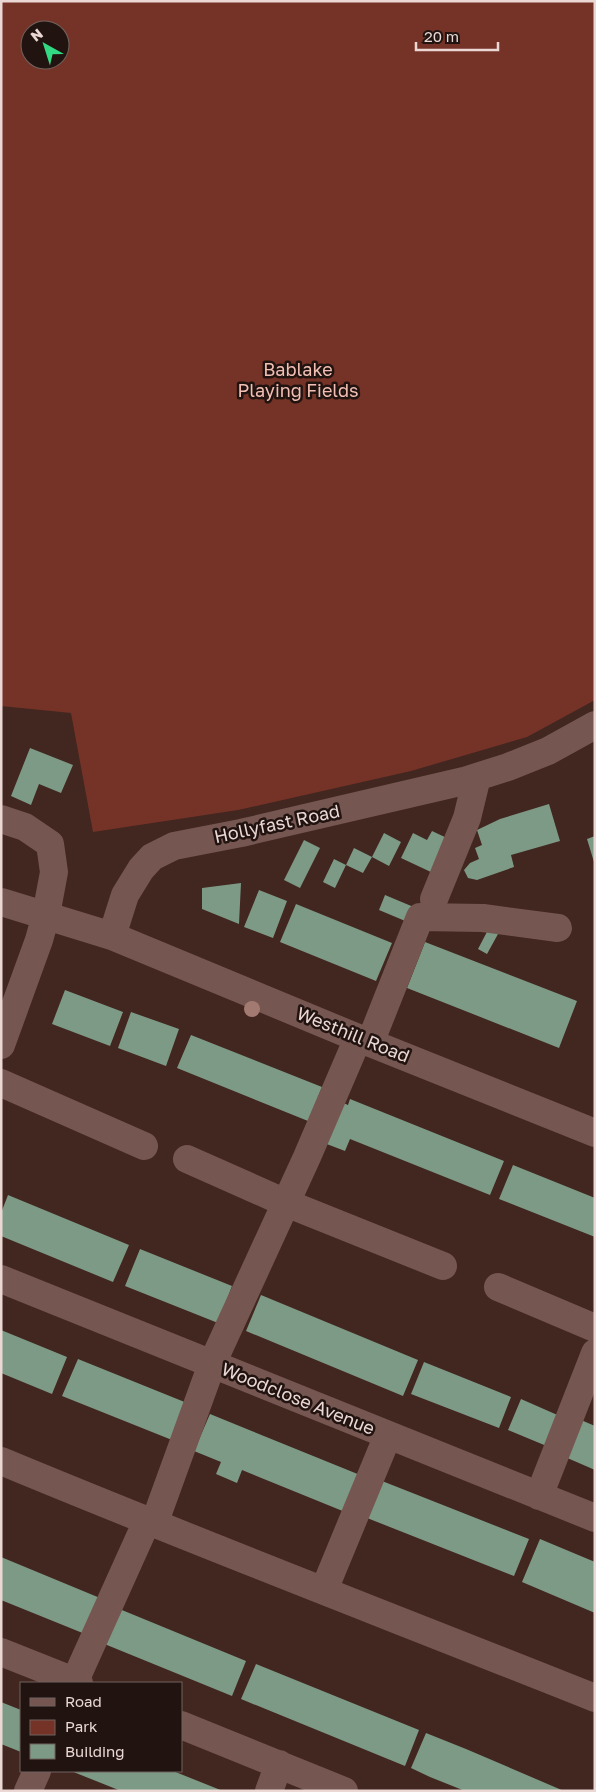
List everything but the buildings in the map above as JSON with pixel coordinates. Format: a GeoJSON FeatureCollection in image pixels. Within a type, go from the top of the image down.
{"type":"FeatureCollection","features":[{"type":"Feature","properties":{"kind":"street","name":"Hollyfast Road"},"geometry":{"type":"LineString","coordinates":[[112,936],[125,895],[141,869],[152,857],[174,846],[250,831],[417,793],[477,777],[548,751],[595,725]]}},
{"type":"Feature","properties":{"kind":"street"},"geometry":{"type":"LineString","coordinates":[[434,899],[467,818],[477,777]]}},
{"type":"Feature","properties":{"kind":"street"},"geometry":{"type":"LineString","coordinates":[[1,820],[25,827],[50,844],[54,872],[39,940],[1,1045]]}},
{"type":"Feature","properties":{"kind":"street"},"geometry":{"type":"LineString","coordinates":[[1,902],[112,936]]}},
{"type":"Feature","properties":{"kind":"street"},"geometry":{"type":"LineString","coordinates":[[76,1682],[151,1523],[212,1364],[420,917],[483,918],[558,928]]}},
{"type":"Feature","properties":{"kind":"street","name":"Westhill Road"},"geometry":{"type":"LineString","coordinates":[[112,936],[595,1133]]}},
{"type":"Feature","properties":{"kind":"street"},"geometry":{"type":"LineString","coordinates":[[1,1083],[144,1146]]}},
{"type":"Feature","properties":{"kind":"street"},"geometry":{"type":"LineString","coordinates":[[187,1159],[443,1266]]}},
{"type":"Feature","properties":{"kind":"street","name":"Woodclose Avenue"},"geometry":{"type":"LineString","coordinates":[[1,1279],[595,1518]]}},
{"type":"Feature","properties":{"kind":"street"},"geometry":{"type":"LineString","coordinates":[[498,1287],[595,1328]]}},
{"type":"Feature","properties":{"kind":"street"},"geometry":{"type":"LineString","coordinates":[[539,1496],[595,1353]]}},
{"type":"Feature","properties":{"kind":"street"},"geometry":{"type":"LineString","coordinates":[[324,1590],[388,1435]]}},
{"type":"Feature","properties":{"kind":"street"},"geometry":{"type":"LineString","coordinates":[[1,1461],[151,1523],[595,1698]]}},
{"type":"Feature","properties":{"kind":"street"},"geometry":{"type":"LineString","coordinates":[[1,1652],[74,1682]]}},
{"type":"Feature","properties":{"kind":"street"},"geometry":{"type":"LineString","coordinates":[[182,1725],[344,1791]]}},
{"type":"Feature","properties":{"kind":"street"},"geometry":{"type":"LineString","coordinates":[[268,1791],[280,1764]]}},
{"type":"Feature","properties":{"kind":"street"},"geometry":{"type":"LineString","coordinates":[[28,1791],[37,1772]]}},
{"type":"Feature","properties":{"kind":"green space","name":"Bablake Playing Fields"},"geometry":{"type":"Polygon","coordinates":[[[1,1],[595,1],[595,700],[527,737],[411,771],[238,810],[93,832],[71,713],[1,706],[1,1]]]}}]}
